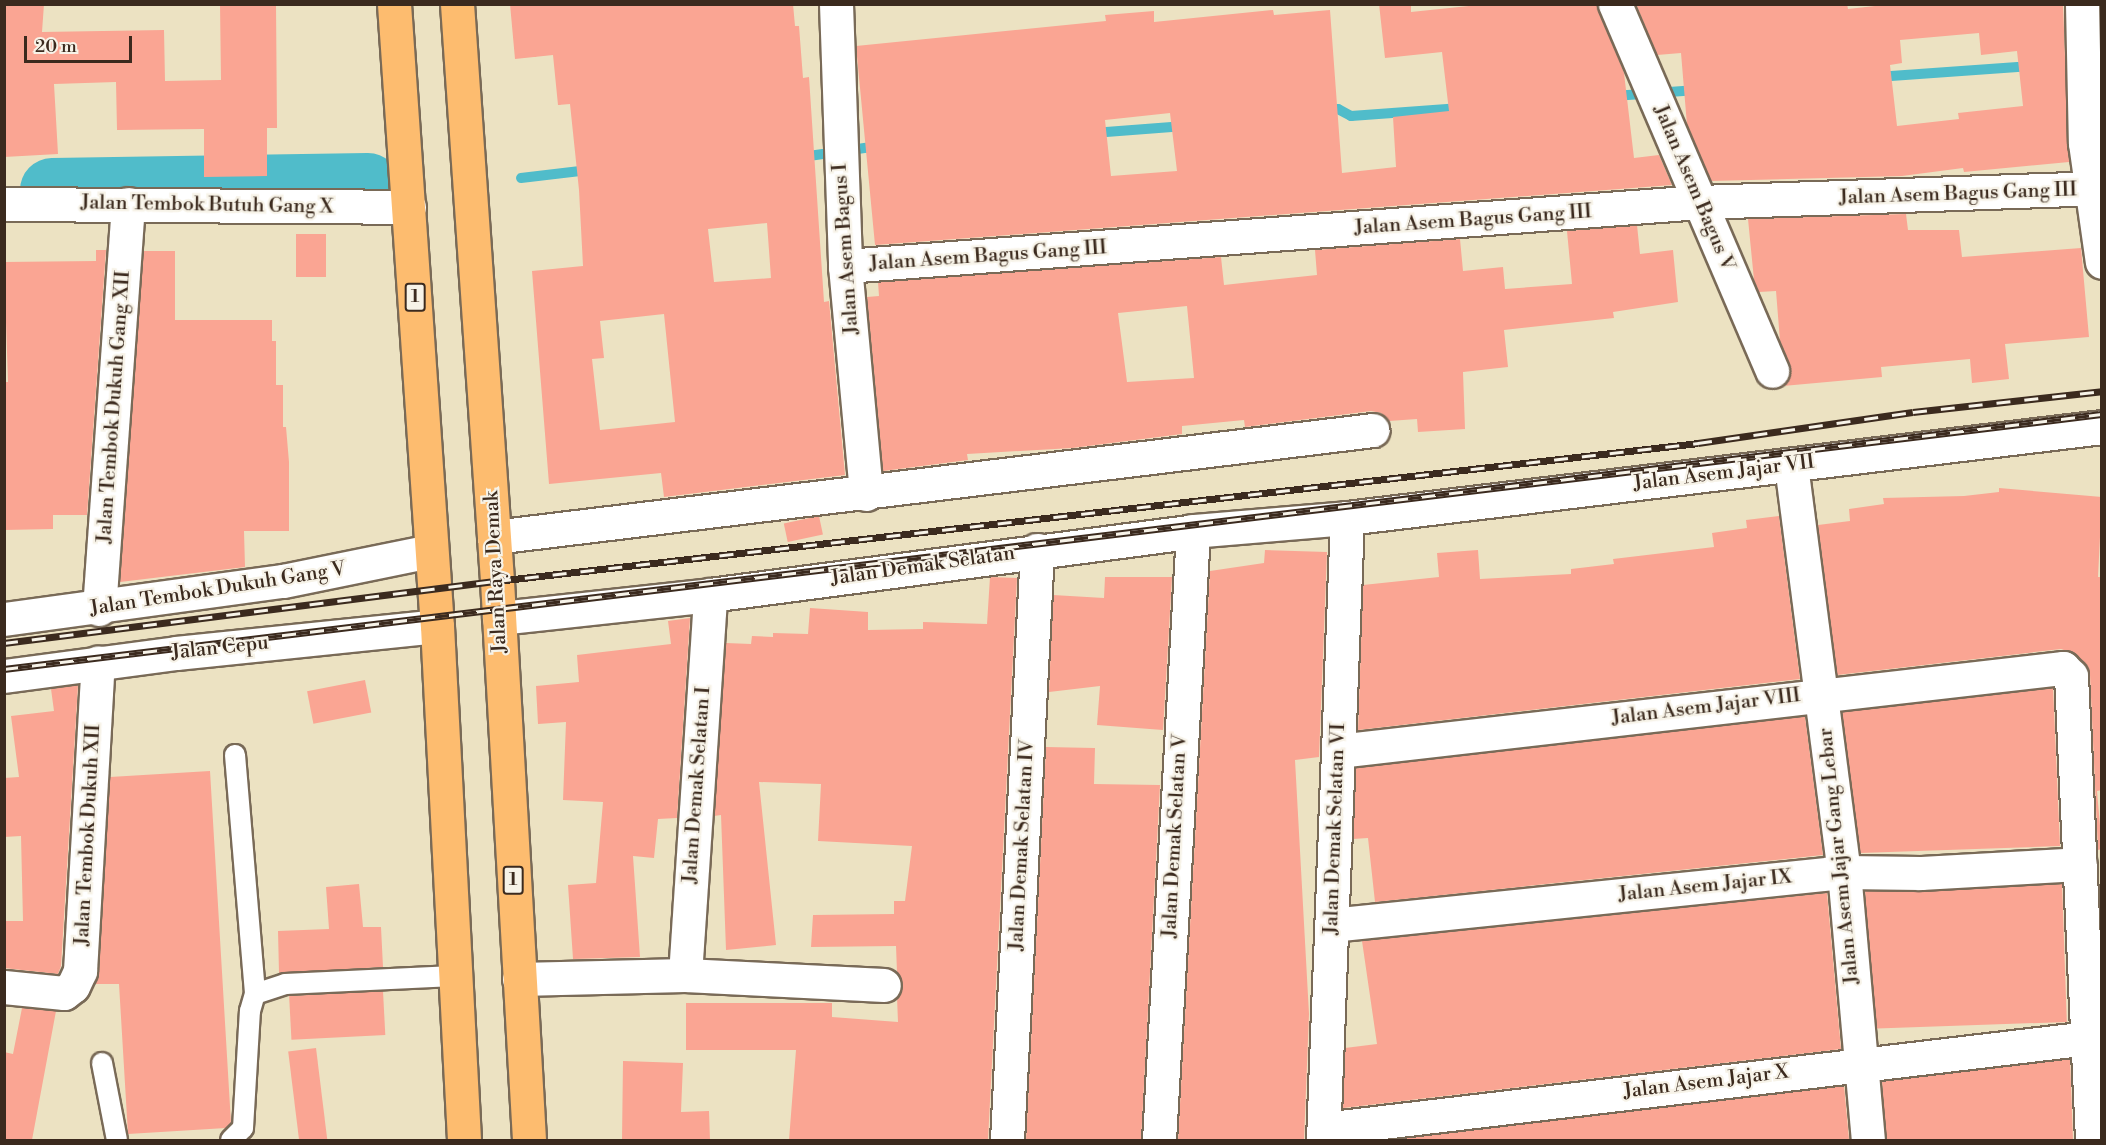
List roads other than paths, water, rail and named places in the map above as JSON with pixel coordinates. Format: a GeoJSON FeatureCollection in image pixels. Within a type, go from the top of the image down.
{"type":"FeatureCollection","features":[{"type":"Feature","properties":{"kind":"highway","name":"1"},"geometry":{"type":"LineString","coordinates":[[394,4],[410,207],[437,626],[464,1140]]}},
{"type":"Feature","properties":{"kind":"highway","name":"Jalan Raya Demak"},"geometry":{"type":"LineString","coordinates":[[457,4],[494,537],[529,1140]]}},
{"type":"Feature","properties":{"kind":"street","name":"Jalan Asem Bagus I"},"geometry":{"type":"LineString","coordinates":[[836,4],[839,155],[845,266],[866,494]]}},
{"type":"Feature","properties":{"kind":"street","name":"Jalan Asem Bagus V"},"geometry":{"type":"LineString","coordinates":[[1615,4],[1772,371]]}},
{"type":"Feature","properties":{"kind":"street"},"geometry":{"type":"LineString","coordinates":[[2082,4],[2082,76],[2096,189],[2102,262]]}},
{"type":"Feature","properties":{"kind":"street","name":"Jalan Asem Bagus Gang III"},"geometry":{"type":"LineString","coordinates":[[845,266],[1700,202],[2096,189]]}},
{"type":"Feature","properties":{"kind":"street","name":"Jalan Tembok Butuh Gang X"},"geometry":{"type":"LineString","coordinates":[[4,204],[410,207]]}},
{"type":"Feature","properties":{"kind":"street","name":"Jalan Tembok Dukuh Gang XII"},"geometry":{"type":"LineString","coordinates":[[99,609],[128,204]]}},
{"type":"Feature","properties":{"kind":"street","name":"Jalan Asem Jajar VII"},"geometry":{"type":"LineString","coordinates":[[1347,518],[2102,427]]}},
{"type":"Feature","properties":{"kind":"street"},"geometry":{"type":"LineString","coordinates":[[494,537],[866,494],[1373,430]]}},
{"type":"Feature","properties":{"kind":"street","name":"Jalan Asem Jajar Gang Lebar"},"geometry":{"type":"LineString","coordinates":[[1791,465],[1844,872],[1868,1140]]}},
{"type":"Feature","properties":{"kind":"street","name":"Jalan Demak Selatan"},"geometry":{"type":"LineString","coordinates":[[499,618],[710,595],[1193,531],[1347,518]]}},
{"type":"Feature","properties":{"kind":"street","name":"Jalan Demak Selatan VI"},"geometry":{"type":"LineString","coordinates":[[1324,1135],[1347,518]]}},
{"type":"Feature","properties":{"kind":"street","name":"Jalan Demak Selatan V"},"geometry":{"type":"LineString","coordinates":[[1159,1140],[1193,531]]}},
{"type":"Feature","properties":{"kind":"street","name":"Jalan Tembok Dukuh Gang V"},"geometry":{"type":"LineString","coordinates":[[4,619],[99,609],[283,581],[431,550]]}},
{"type":"Feature","properties":{"kind":"street","name":"Jalan Demak Selatan IV"},"geometry":{"type":"LineString","coordinates":[[1007,1140],[1037,550]]}},
{"type":"Feature","properties":{"kind":"street","name":"Jalan Demak Selatan I"},"geometry":{"type":"LineString","coordinates":[[685,975],[710,595]]}},
{"type":"Feature","properties":{"kind":"street","name":"Jalan Cepu"},"geometry":{"type":"LineString","coordinates":[[4,676],[98,663],[437,626]]}},
{"type":"Feature","properties":{"kind":"street","name":"Jalan Tembok Dukuh XII"},"geometry":{"type":"LineString","coordinates":[[4,987],[57,994],[73,986],[80,971],[98,663]]}},
{"type":"Feature","properties":{"kind":"street","name":"Jalan Asem Jajar VIII"},"geometry":{"type":"LineString","coordinates":[[1338,750],[2063,668],[2070,676],[2080,864]]}},
{"type":"Feature","properties":{"kind":"street"},"geometry":{"type":"LineString","coordinates":[[2080,864],[2094,1002],[2088,1038],[2092,1140]]}},
{"type":"Feature","properties":{"kind":"street","name":"Jalan Asem Jajar IX"},"geometry":{"type":"LineString","coordinates":[[1331,925],[1844,872],[1920,873],[2080,864]]}},
{"type":"Feature","properties":{"kind":"street"},"geometry":{"type":"LineString","coordinates":[[519,979],[685,975],[884,985]]}},
{"type":"Feature","properties":{"kind":"street","name":"Jalan Asem Jajar X"},"geometry":{"type":"LineString","coordinates":[[1324,1135],[1860,1063],[2088,1038]]}},
{"type":"Feature","properties":{"kind":"lane"},"geometry":{"type":"LineString","coordinates":[[231,1140],[243,1128],[250,1011],[255,994],[235,755]]}},
{"type":"Feature","properties":{"kind":"lane"},"geometry":{"type":"LineString","coordinates":[[255,994],[285,984],[454,976]]}},
{"type":"Feature","properties":{"kind":"lane"},"geometry":{"type":"LineString","coordinates":[[102,1064],[117,1140]]}},
{"type":"Feature","properties":{"kind":"waterway"},"geometry":{"type":"LineString","coordinates":[[1877,77],[2032,66]]}},
{"type":"Feature","properties":{"kind":"waterway"},"geometry":{"type":"LineString","coordinates":[[1614,96],[1697,90]]}},
{"type":"Feature","properties":{"kind":"waterway"},"geometry":{"type":"LineString","coordinates":[[1325,110],[1338,109],[1351,116],[1461,108]]}},
{"type":"Feature","properties":{"kind":"waterway"},"geometry":{"type":"LineString","coordinates":[[1093,133],[1185,126]]}},
{"type":"Feature","properties":{"kind":"waterway"},"geometry":{"type":"LineString","coordinates":[[802,157],[878,146]]}},
{"type":"Feature","properties":{"kind":"waterway"},"geometry":{"type":"LineString","coordinates":[[521,178],[589,170]]}},
{"type":"Feature","properties":{"kind":"waterway"},"geometry":{"type":"LineString","coordinates":[[52,190],[368,185]]}},
{"type":"Feature","properties":{"kind":"railway"},"geometry":{"type":"LineString","coordinates":[[4,643],[497,581],[1698,443],[1913,412],[2102,391]]}},
{"type":"Feature","properties":{"kind":"railway"},"geometry":{"type":"LineString","coordinates":[[4,669],[2102,414]]}}]}
